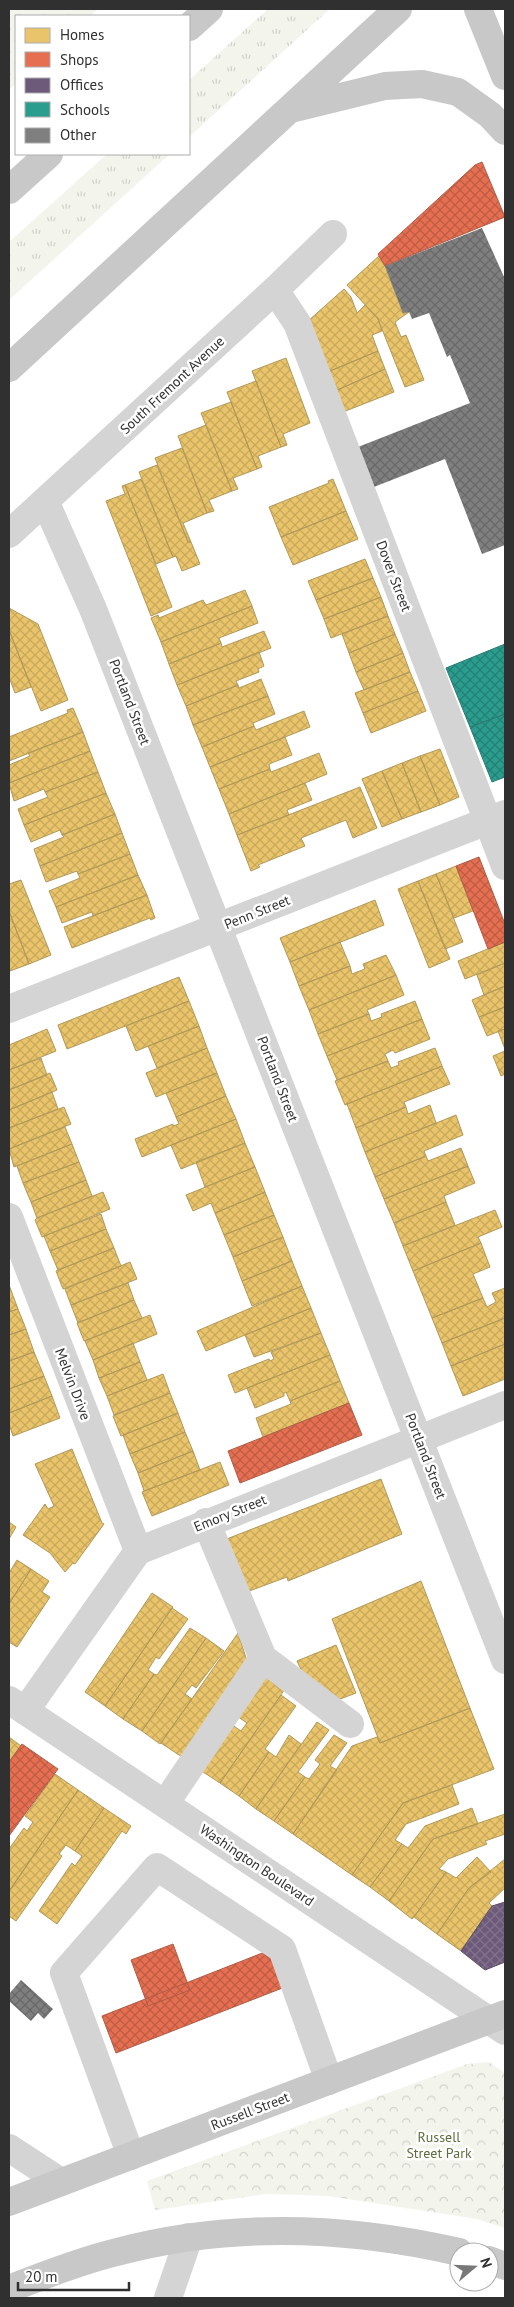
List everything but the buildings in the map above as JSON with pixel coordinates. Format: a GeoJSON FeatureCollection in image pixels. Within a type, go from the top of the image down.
{"type":"FeatureCollection","features":[{"type":"Feature","properties":{"kind":"main road"},"geometry":{"type":"LineString","coordinates":[[190,26],[209,9]]}},
{"type":"Feature","properties":{"kind":"main road"},"geometry":{"type":"LineString","coordinates":[[9,368],[398,9]]}},
{"type":"Feature","properties":{"kind":"main road"},"geometry":{"type":"LineString","coordinates":[[478,9],[505,76]]}},
{"type":"Feature","properties":{"kind":"main road"},"geometry":{"type":"LineString","coordinates":[[287,110],[385,86],[422,84],[458,92],[490,115],[505,131]]}},
{"type":"Feature","properties":{"kind":"main road"},"geometry":{"type":"LineString","coordinates":[[9,190],[48,155]]}},
{"type":"Feature","properties":{"kind":"main road","name":"Russell Street"},"geometry":{"type":"LineString","coordinates":[[9,2202],[329,2081],[500,2022]]}},
{"type":"Feature","properties":{"kind":"main road"},"geometry":{"type":"LineString","coordinates":[[9,2289],[116,2252],[189,2237],[268,2230],[336,2232],[384,2237],[449,2250]]}},
{"type":"Feature","properties":{"kind":"street","name":"South Fremont Avenue"},"geometry":{"type":"LineString","coordinates":[[9,534],[275,290],[333,234]]}},
{"type":"Feature","properties":{"kind":"street","name":"Dover Street"},"geometry":{"type":"LineString","coordinates":[[275,290],[296,323],[496,818],[505,866]]}},
{"type":"Feature","properties":{"kind":"street","name":"Portland Street"},"geometry":{"type":"LineString","coordinates":[[46,501],[93,609],[505,1660]]}},
{"type":"Feature","properties":{"kind":"street","name":"Penn Street"},"geometry":{"type":"LineString","coordinates":[[9,1009],[496,818]]}},
{"type":"Feature","properties":{"kind":"street","name":"Melvin Drive"},"geometry":{"type":"LineString","coordinates":[[9,1217],[138,1551]]}},
{"type":"Feature","properties":{"kind":"street","name":"Emory Street"},"geometry":{"type":"LineString","coordinates":[[138,1551],[206,1522],[505,1406]]}},
{"type":"Feature","properties":{"kind":"street"},"geometry":{"type":"LineString","coordinates":[[206,1522],[262,1658],[350,1724]]}},
{"type":"Feature","properties":{"kind":"street"},"geometry":{"type":"LineString","coordinates":[[17,1706],[138,1551]]}},
{"type":"Feature","properties":{"kind":"street"},"geometry":{"type":"LineString","coordinates":[[165,1804],[262,1658]]}},
{"type":"Feature","properties":{"kind":"street","name":"Washington Boulevard"},"geometry":{"type":"LineString","coordinates":[[17,1706],[500,2022]]}},
{"type":"Feature","properties":{"kind":"street"},"geometry":{"type":"LineString","coordinates":[[131,2156],[64,1973],[157,1867],[282,1949],[329,2081]]}},
{"type":"Feature","properties":{"kind":"street"},"geometry":{"type":"LineString","coordinates":[[9,2148],[61,2182]]}},
{"type":"Feature","properties":{"kind":"street"},"geometry":{"type":"LineString","coordinates":[[168,2298],[189,2237]]}},
{"type":"Feature","properties":{"kind":"green space"},"geometry":{"type":"Polygon","coordinates":[[[9,9],[98,9],[91,15],[15,15],[15,84],[9,90],[9,9]]]}},
{"type":"Feature","properties":{"kind":"green space"},"geometry":{"type":"Polygon","coordinates":[[[268,9],[330,9],[190,136],[190,79],[268,9]]]}},
{"type":"Feature","properties":{"kind":"green space"},"geometry":{"type":"Polygon","coordinates":[[[106,155],[169,155],[9,300],[9,242],[106,155]]]}},
{"type":"Feature","properties":{"kind":"green space","name":"Russell Street Park"},"geometry":{"type":"Polygon","coordinates":[[[489,2062],[505,2073],[505,2228],[477,2219],[328,2196],[267,2194],[155,2210],[147,2181],[467,2064],[489,2062]]]}}]}
